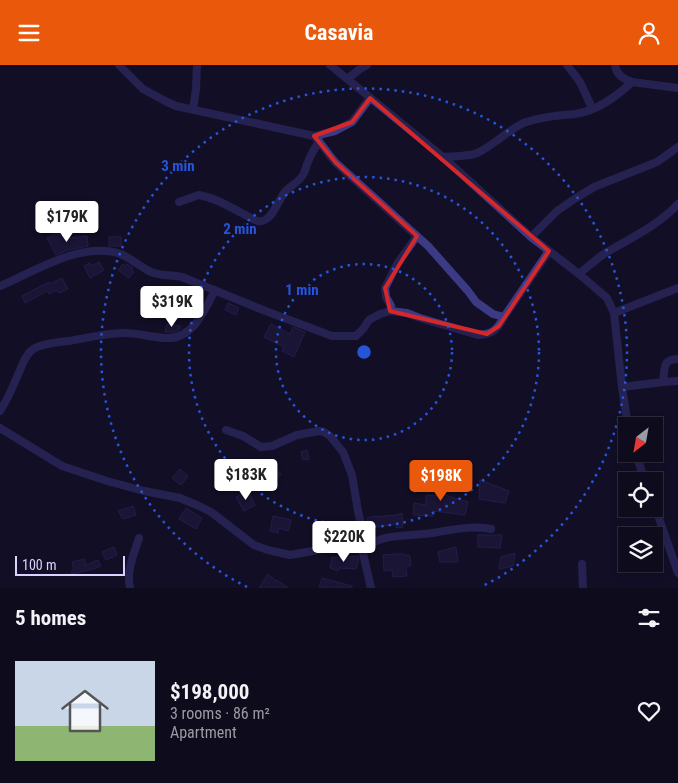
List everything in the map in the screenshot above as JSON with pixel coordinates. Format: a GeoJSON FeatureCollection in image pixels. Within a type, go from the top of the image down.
{"type":"FeatureCollection","features":[{"type":"Feature","properties":{"kind":"street"},"geometry":{"type":"LineString","coordinates":[[119,65],[143,89],[176,106],[317,139],[352,122],[370,98]]}},
{"type":"Feature","properties":{"kind":"street"},"geometry":{"type":"LineString","coordinates":[[193,109],[197,65]]}},
{"type":"Feature","properties":{"kind":"street"},"geometry":{"type":"LineString","coordinates":[[330,65],[443,157],[531,237],[607,298],[614,313],[627,417]]}},
{"type":"Feature","properties":{"kind":"street"},"geometry":{"type":"LineString","coordinates":[[347,79],[368,65]]}},
{"type":"Feature","properties":{"kind":"street"},"geometry":{"type":"LineString","coordinates":[[567,65],[580,82],[592,109]]}},
{"type":"Feature","properties":{"kind":"street"},"geometry":{"type":"LineString","coordinates":[[615,65],[620,76],[625,80],[678,88]]}},
{"type":"Feature","properties":{"kind":"street"},"geometry":{"type":"LineString","coordinates":[[443,157],[475,154],[494,143],[509,131],[525,123],[592,109],[609,101],[632,82]]}},
{"type":"Feature","properties":{"kind":"street"},"geometry":{"type":"LineString","coordinates":[[179,202],[202,195],[220,201],[257,221],[264,221],[274,210],[285,192],[304,173],[317,139]]}},
{"type":"Feature","properties":{"kind":"street"},"geometry":{"type":"LineString","coordinates":[[317,139],[341,169],[417,236],[476,302],[493,314],[504,317]]}},
{"type":"Feature","properties":{"kind":"street"},"geometry":{"type":"LineString","coordinates":[[531,237],[556,211],[576,198],[594,187],[657,162],[678,147]]}},
{"type":"Feature","properties":{"kind":"street"},"geometry":{"type":"LineString","coordinates":[[579,274],[606,253],[654,226],[678,204]]}},
{"type":"Feature","properties":{"kind":"street"},"geometry":{"type":"LineString","coordinates":[[390,311],[391,306],[386,297],[386,287],[397,265],[417,236]]}},
{"type":"Feature","properties":{"kind":"street"},"geometry":{"type":"LineString","coordinates":[[0,286],[67,257],[96,251],[109,251],[119,253],[153,273],[182,277],[332,336],[356,336],[369,320],[390,311],[407,313],[478,335],[487,335],[499,326],[549,251]]}},
{"type":"Feature","properties":{"kind":"street"},"geometry":{"type":"LineString","coordinates":[[614,313],[678,288]]}},
{"type":"Feature","properties":{"kind":"street"},"geometry":{"type":"LineString","coordinates":[[0,411],[7,400],[24,361],[32,349],[49,344],[116,333],[167,338],[184,335],[204,312],[215,290]]}},
{"type":"Feature","properties":{"kind":"street"},"geometry":{"type":"LineString","coordinates":[[664,382],[667,361],[678,359]]}},
{"type":"Feature","properties":{"kind":"street"},"geometry":{"type":"LineString","coordinates":[[622,387],[678,381]]}},
{"type":"Feature","properties":{"kind":"street"},"geometry":{"type":"LineString","coordinates":[[0,428],[62,466],[107,481],[180,498],[211,512],[254,545],[290,555],[349,545],[364,547],[373,542],[400,535],[432,533],[458,528],[484,527],[491,529]]}},
{"type":"Feature","properties":{"kind":"street"},"geometry":{"type":"LineString","coordinates":[[226,430],[243,436],[262,447],[272,446],[297,435],[319,431],[330,436],[343,452],[352,475],[371,588]]}},
{"type":"Feature","properties":{"kind":"street"},"geometry":{"type":"LineString","coordinates":[[659,517],[678,573]]}},
{"type":"Feature","properties":{"kind":"street"},"geometry":{"type":"LineString","coordinates":[[130,588],[128,580],[131,563],[139,538]]}},
{"type":"Feature","properties":{"kind":"street"},"geometry":{"type":"LineString","coordinates":[[582,564],[583,588]]}},
{"type":"Feature","properties":{"kind":"highlighted area"},"geometry":{"type":"Polygon","coordinates":[[[370,98],[549,251],[499,326],[487,334],[390,311],[385,288],[417,236],[336,163],[314,136],[352,122],[370,98]]]}},
{"type":"Feature","properties":{"kind":"building"},"geometry":{"type":"Polygon","coordinates":[[[59,232],[62,239],[87,236],[88,246],[68,250],[56,255],[47,238],[59,232]]]}},
{"type":"Feature","properties":{"kind":"building"},"geometry":{"type":"Polygon","coordinates":[[[109,237],[121,237],[121,246],[109,246],[109,237]]]}},
{"type":"Feature","properties":{"kind":"building"},"geometry":{"type":"Polygon","coordinates":[[[99,262],[104,270],[90,278],[84,266],[90,263],[91,266],[99,262]]]}},
{"type":"Feature","properties":{"kind":"building"},"geometry":{"type":"Polygon","coordinates":[[[123,264],[133,268],[131,270],[134,272],[129,278],[118,270],[123,264]]]}},
{"type":"Feature","properties":{"kind":"building"},"geometry":{"type":"Polygon","coordinates":[[[62,278],[68,289],[59,293],[57,290],[49,294],[47,291],[25,303],[22,296],[49,282],[50,284],[62,278]]]}},
{"type":"Feature","properties":{"kind":"building"},"geometry":{"type":"Polygon","coordinates":[[[228,303],[239,308],[236,315],[225,310],[228,303]]]}},
{"type":"Feature","properties":{"kind":"building"},"geometry":{"type":"Polygon","coordinates":[[[167,324],[180,326],[180,329],[175,332],[165,332],[167,324]]]}},
{"type":"Feature","properties":{"kind":"building"},"geometry":{"type":"Polygon","coordinates":[[[271,324],[290,334],[293,327],[305,332],[294,357],[282,351],[284,347],[264,337],[271,324]]]}},
{"type":"Feature","properties":{"kind":"building"},"geometry":{"type":"Polygon","coordinates":[[[307,450],[309,459],[303,460],[301,452],[307,450]]]}},
{"type":"Feature","properties":{"kind":"building"},"geometry":{"type":"Polygon","coordinates":[[[270,464],[281,474],[271,485],[260,475],[270,464]]]}},
{"type":"Feature","properties":{"kind":"building"},"geometry":{"type":"Polygon","coordinates":[[[180,469],[188,476],[181,485],[172,478],[180,469]]]}},
{"type":"Feature","properties":{"kind":"building"},"geometry":{"type":"Polygon","coordinates":[[[436,472],[444,474],[445,495],[468,502],[465,515],[434,511],[433,516],[413,515],[414,503],[426,505],[426,495],[436,496],[436,472]]]}},
{"type":"Feature","properties":{"kind":"building"},"geometry":{"type":"Polygon","coordinates":[[[480,480],[509,491],[505,503],[479,499],[480,480]]]}},
{"type":"Feature","properties":{"kind":"building"},"geometry":{"type":"Polygon","coordinates":[[[248,491],[255,505],[244,511],[236,497],[248,491]]]}},
{"type":"Feature","properties":{"kind":"building"},"geometry":{"type":"Polygon","coordinates":[[[133,506],[136,515],[123,519],[118,511],[133,506]]]}},
{"type":"Feature","properties":{"kind":"building"},"geometry":{"type":"Polygon","coordinates":[[[186,508],[202,518],[196,529],[179,519],[186,508]]]}},
{"type":"Feature","properties":{"kind":"building"},"geometry":{"type":"Polygon","coordinates":[[[402,513],[403,527],[396,528],[396,524],[378,527],[378,525],[369,529],[367,518],[393,516],[402,513]]]}},
{"type":"Feature","properties":{"kind":"building"},"geometry":{"type":"Polygon","coordinates":[[[273,516],[291,520],[288,531],[279,528],[278,533],[270,531],[273,516]]]}},
{"type":"Feature","properties":{"kind":"building"},"geometry":{"type":"Polygon","coordinates":[[[478,535],[502,535],[500,548],[478,547],[478,535]]]}},
{"type":"Feature","properties":{"kind":"building"},"geometry":{"type":"Polygon","coordinates":[[[114,547],[117,555],[106,560],[102,552],[114,547]]]}},
{"type":"Feature","properties":{"kind":"building"},"geometry":{"type":"Polygon","coordinates":[[[456,547],[458,562],[440,562],[438,552],[456,547]]]}},
{"type":"Feature","properties":{"kind":"building"},"geometry":{"type":"Polygon","coordinates":[[[515,553],[513,566],[499,569],[501,557],[515,553]]]}},
{"type":"Feature","properties":{"kind":"building"},"geometry":{"type":"Polygon","coordinates":[[[383,555],[410,556],[411,565],[406,567],[407,576],[393,577],[392,570],[384,571],[383,555]]]}},
{"type":"Feature","properties":{"kind":"building"},"geometry":{"type":"Polygon","coordinates":[[[358,556],[356,569],[339,568],[338,571],[330,568],[332,557],[348,559],[349,557],[358,556]]]}},
{"type":"Feature","properties":{"kind":"building"},"geometry":{"type":"Polygon","coordinates":[[[84,559],[86,565],[98,560],[101,566],[72,574],[71,572],[74,570],[72,562],[84,559]]]}},
{"type":"Feature","properties":{"kind":"building"},"geometry":{"type":"Polygon","coordinates":[[[268,574],[276,581],[288,588],[259,588],[268,574]]]}},
{"type":"Feature","properties":{"kind":"building"},"geometry":{"type":"Polygon","coordinates":[[[322,578],[352,586],[352,588],[319,588],[322,578]]]}}]}
